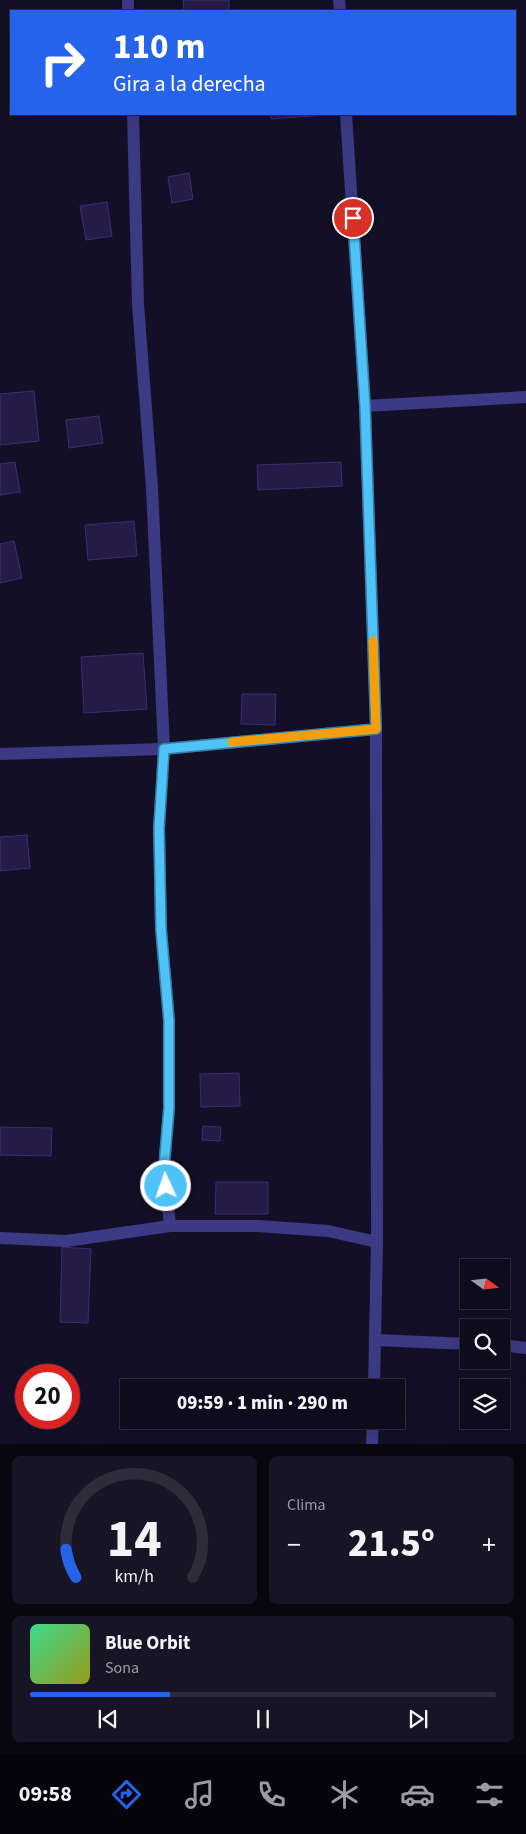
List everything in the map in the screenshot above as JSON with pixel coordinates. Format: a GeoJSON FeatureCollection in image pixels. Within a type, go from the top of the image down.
{"type":"FeatureCollection","features":[{"type":"Feature","properties":{"kind":"street"},"geometry":{"type":"LineString","coordinates":[[133,115],[138,304],[152,488],[164,749],[159,828],[161,929],[169,1021],[169,1108],[164,1167],[170,1226]]}},
{"type":"Feature","properties":{"kind":"street"},"geometry":{"type":"LineString","coordinates":[[346,115],[365,406],[376,729],[374,1379]]}},
{"type":"Feature","properties":{"kind":"street"},"geometry":{"type":"LineString","coordinates":[[365,406],[526,397]]}},
{"type":"Feature","properties":{"kind":"street"},"geometry":{"type":"LineString","coordinates":[[0,754],[164,749],[376,729]]}},
{"type":"Feature","properties":{"kind":"street"},"geometry":{"type":"LineString","coordinates":[[0,1238],[66,1241],[170,1226],[293,1228],[328,1232],[376,1242]]}},
{"type":"Feature","properties":{"kind":"street"},"geometry":{"type":"LineString","coordinates":[[375,1340],[460,1344]]}},
{"type":"Feature","properties":{"kind":"street"},"geometry":{"type":"LineString","coordinates":[[510,1346],[526,1348]]}},
{"type":"Feature","properties":{"kind":"street"},"geometry":{"type":"LineString","coordinates":[[372,1444],[373,1429]]}},
{"type":"Feature","properties":{"kind":"building"},"geometry":{"type":"Polygon","coordinates":[[[183,0],[229,0],[229,10],[184,10],[183,0]]]}},
{"type":"Feature","properties":{"kind":"building"},"geometry":{"type":"Polygon","coordinates":[[[270,115],[326,115],[271,119],[270,115]]]}},
{"type":"Feature","properties":{"kind":"building"},"geometry":{"type":"Polygon","coordinates":[[[189,173],[193,199],[172,203],[168,177],[189,173]]]}},
{"type":"Feature","properties":{"kind":"building"},"geometry":{"type":"Polygon","coordinates":[[[107,202],[112,236],[86,240],[80,206],[107,202]]]}},
{"type":"Feature","properties":{"kind":"building"},"geometry":{"type":"Polygon","coordinates":[[[34,391],[39,441],[0,445],[0,394],[34,391]]]}},
{"type":"Feature","properties":{"kind":"building"},"geometry":{"type":"Polygon","coordinates":[[[99,416],[103,443],[69,448],[66,420],[99,416]]]}},
{"type":"Feature","properties":{"kind":"building"},"geometry":{"type":"Polygon","coordinates":[[[15,462],[20,492],[0,495],[0,464],[15,462]]]}},
{"type":"Feature","properties":{"kind":"building"},"geometry":{"type":"Polygon","coordinates":[[[341,462],[342,486],[258,490],[257,465],[341,462]]]}},
{"type":"Feature","properties":{"kind":"building"},"geometry":{"type":"Polygon","coordinates":[[[134,521],[137,556],[88,560],[85,525],[134,521]]]}},
{"type":"Feature","properties":{"kind":"building"},"geometry":{"type":"Polygon","coordinates":[[[14,541],[22,578],[0,583],[0,544],[14,541]]]}},
{"type":"Feature","properties":{"kind":"building"},"geometry":{"type":"Polygon","coordinates":[[[143,653],[147,709],[84,713],[81,657],[143,653]]]}},
{"type":"Feature","properties":{"kind":"building"},"geometry":{"type":"Polygon","coordinates":[[[242,694],[276,694],[275,725],[241,724],[242,694]]]}},
{"type":"Feature","properties":{"kind":"building"},"geometry":{"type":"Polygon","coordinates":[[[27,835],[30,868],[0,871],[0,837],[27,835]]]}},
{"type":"Feature","properties":{"kind":"building"},"geometry":{"type":"Polygon","coordinates":[[[239,1073],[240,1106],[201,1107],[200,1074],[239,1073]]]}},
{"type":"Feature","properties":{"kind":"building"},"geometry":{"type":"Polygon","coordinates":[[[203,1126],[221,1127],[220,1141],[202,1140],[203,1126]]]}},
{"type":"Feature","properties":{"kind":"building"},"geometry":{"type":"Polygon","coordinates":[[[0,1127],[52,1128],[51,1156],[0,1155],[0,1127]]]}},
{"type":"Feature","properties":{"kind":"building"},"geometry":{"type":"Polygon","coordinates":[[[216,1182],[268,1182],[268,1214],[215,1214],[216,1182]]]}},
{"type":"Feature","properties":{"kind":"building"},"geometry":{"type":"Polygon","coordinates":[[[62,1247],[91,1249],[88,1323],[60,1322],[62,1247]]]}},
{"type":"Feature","properties":{"kind":"slow traffic"},"geometry":{"type":"LineString","coordinates":[[232,742],[376,729],[373,641]]}},
{"type":"Feature","properties":{"kind":"route"},"geometry":{"type":"LineString","coordinates":[[166,1186],[164,1167],[169,1108],[169,1021],[161,929],[159,828],[164,749],[376,729],[365,406],[353,218]]}}]}
